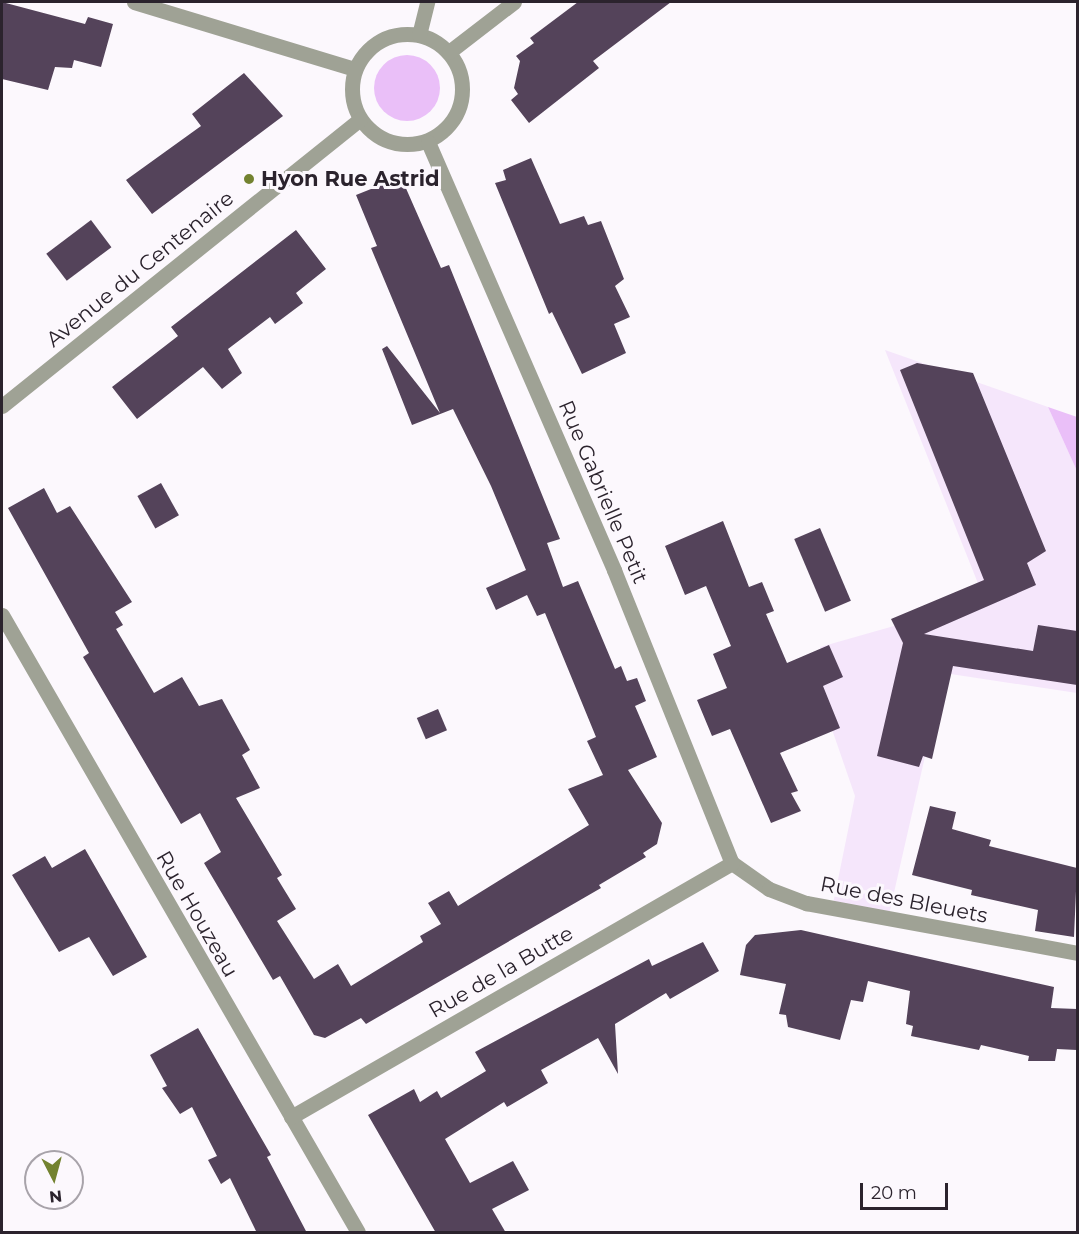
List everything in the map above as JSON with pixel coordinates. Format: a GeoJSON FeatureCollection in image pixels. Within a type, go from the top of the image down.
{"type":"FeatureCollection","features":[{"type":"Feature","properties":{"kind":"street"},"geometry":{"type":"LineString","coordinates":[[134,2],[355,69]]}},
{"type":"Feature","properties":{"kind":"street"},"geometry":{"type":"LineString","coordinates":[[419,35],[427,2]]}},
{"type":"Feature","properties":{"kind":"street"},"geometry":{"type":"LineString","coordinates":[[449,52],[514,2]]}},
{"type":"Feature","properties":{"kind":"street"},"geometry":{"type":"LineString","coordinates":[[419,35],[449,52],[462,82],[459,106],[453,119],[428,142],[390,142],[360,119],[351,92],[355,69],[366,52],[384,39],[419,35]]}},
{"type":"Feature","properties":{"kind":"street","name":"Avenue du Centenaire"},"geometry":{"type":"LineString","coordinates":[[2,406],[360,119]]}},
{"type":"Feature","properties":{"kind":"street","name":"Rue Gabrielle Petit"},"geometry":{"type":"LineString","coordinates":[[428,142],[614,570],[732,863]]}},
{"type":"Feature","properties":{"kind":"street","name":"Rue Houzeau"},"geometry":{"type":"LineString","coordinates":[[2,615],[358,1233]]}},
{"type":"Feature","properties":{"kind":"street","name":"Rue des Bleuets"},"geometry":{"type":"LineString","coordinates":[[732,863],[769,889],[806,903],[1077,953]]}},
{"type":"Feature","properties":{"kind":"street","name":"Rue de la Butte"},"geometry":{"type":"LineString","coordinates":[[291,1117],[732,863]]}},
{"type":"Feature","properties":{"kind":"shaded area"},"geometry":{"type":"Polygon","coordinates":[[[407,55],[420,58],[430,65],[437,75],[440,88],[437,101],[430,111],[420,118],[407,121],[394,118],[384,111],[377,101],[374,88],[377,75],[384,65],[394,58],[407,55]]]}},
{"type":"Feature","properties":{"kind":"shaded area"},"geometry":{"type":"Polygon","coordinates":[[[885,350],[1048,407],[1077,471],[1077,693],[944,673],[888,919],[832,909],[855,796],[817,686],[834,678],[820,647],[894,626],[981,591],[885,350]]]}},
{"type":"Feature","properties":{"kind":"shaded area"},"geometry":{"type":"Polygon","coordinates":[[[1048,407],[1077,417],[1077,471],[1048,407]]]}},
{"type":"Feature","properties":{"kind":"building"},"geometry":{"type":"Polygon","coordinates":[[[2,2],[85,24],[88,17],[113,24],[101,67],[74,60],[72,68],[55,67],[48,90],[2,79],[2,2]]]}},
{"type":"Feature","properties":{"kind":"building"},"geometry":{"type":"Polygon","coordinates":[[[578,2],[671,2],[593,61],[599,68],[529,123],[511,100],[518,94],[514,88],[520,61],[516,56],[534,43],[530,38],[578,2]]]}},
{"type":"Feature","properties":{"kind":"building"},"geometry":{"type":"Polygon","coordinates":[[[244,73],[283,116],[152,214],[126,180],[201,126],[192,114],[244,73]]]}},
{"type":"Feature","properties":{"kind":"building"},"geometry":{"type":"Polygon","coordinates":[[[531,158],[560,224],[584,216],[588,225],[601,221],[624,279],[615,286],[630,317],[614,324],[626,353],[582,374],[552,312],[549,314],[495,183],[506,180],[503,170],[531,158]]]}},
{"type":"Feature","properties":{"kind":"building"},"geometry":{"type":"Polygon","coordinates":[[[401,177],[441,268],[449,265],[560,539],[547,543],[563,587],[578,581],[615,669],[621,666],[627,681],[637,678],[646,701],[635,706],[657,757],[628,770],[662,823],[657,844],[643,853],[646,857],[599,885],[601,888],[366,1024],[361,1018],[325,1038],[314,1035],[280,976],[273,980],[204,863],[221,852],[200,813],[181,824],[83,657],[89,653],[8,508],[44,488],[57,513],[70,506],[132,602],[115,612],[123,625],[116,629],[154,693],[182,677],[199,706],[222,699],[250,750],[242,755],[260,788],[236,798],[282,875],[277,878],[296,909],[277,921],[314,979],[338,964],[351,986],[423,942],[420,936],[441,924],[428,903],[449,891],[458,906],[589,825],[568,789],[603,775],[587,741],[596,737],[545,613],[537,616],[527,595],[496,610],[486,588],[526,570],[491,486],[453,409],[412,425],[382,349],[387,346],[440,413],[371,248],[377,246],[356,195],[401,177]]]}},
{"type":"Feature","properties":{"kind":"building"},"geometry":{"type":"Polygon","coordinates":[[[91,220],[111,247],[67,281],[46,254],[91,220]]]}},
{"type":"Feature","properties":{"kind":"building"},"geometry":{"type":"Polygon","coordinates":[[[296,230],[326,269],[296,293],[303,303],[275,324],[270,317],[228,349],[242,373],[222,389],[203,367],[137,419],[112,387],[178,336],[171,327],[296,230]]]}},
{"type":"Feature","properties":{"kind":"building"},"geometry":{"type":"Polygon","coordinates":[[[917,363],[973,373],[1046,551],[1027,563],[1036,585],[924,634],[1033,651],[1038,625],[1077,631],[1077,685],[953,666],[932,759],[923,756],[919,767],[877,756],[903,643],[891,619],[984,580],[900,370],[917,363]]]}},
{"type":"Feature","properties":{"kind":"building"},"geometry":{"type":"Polygon","coordinates":[[[161,483],[179,515],[155,528],[137,496],[161,483]]]}},
{"type":"Feature","properties":{"kind":"building"},"geometry":{"type":"Polygon","coordinates":[[[723,521],[749,587],[762,582],[774,611],[766,614],[787,663],[829,645],[843,677],[823,686],[840,728],[780,753],[798,791],[791,793],[801,811],[771,823],[730,729],[712,736],[697,700],[727,688],[713,654],[731,646],[706,586],[685,595],[665,546],[723,521]]]}},
{"type":"Feature","properties":{"kind":"building"},"geometry":{"type":"Polygon","coordinates":[[[820,528],[851,601],[825,612],[794,539],[820,528]]]}},
{"type":"Feature","properties":{"kind":"building"},"geometry":{"type":"Polygon","coordinates":[[[438,709],[447,730],[426,739],[417,718],[438,709]]]}},
{"type":"Feature","properties":{"kind":"building"},"geometry":{"type":"Polygon","coordinates":[[[930,806],[956,812],[952,829],[991,840],[989,846],[1077,868],[1074,937],[1035,931],[1038,910],[971,895],[972,890],[912,875],[930,806]]]}},
{"type":"Feature","properties":{"kind":"building"},"geometry":{"type":"Polygon","coordinates":[[[85,849],[147,957],[113,976],[89,937],[59,952],[12,875],[45,856],[52,868],[85,849]]]}},
{"type":"Feature","properties":{"kind":"building"},"geometry":{"type":"Polygon","coordinates":[[[801,930],[1054,987],[1051,1008],[1077,1009],[1077,1050],[1057,1049],[1055,1061],[1028,1061],[1029,1056],[981,1045],[979,1050],[911,1036],[913,1026],[906,1024],[910,991],[868,981],[863,1002],[851,1000],[840,1040],[788,1027],[786,1015],[779,1014],[786,984],[740,975],[746,945],[755,935],[801,930]]]}},
{"type":"Feature","properties":{"kind":"building"},"geometry":{"type":"Polygon","coordinates":[[[703,942],[719,971],[670,999],[666,993],[615,1024],[618,1074],[598,1038],[541,1070],[548,1083],[507,1107],[504,1102],[445,1139],[470,1183],[513,1161],[529,1190],[492,1209],[506,1233],[436,1233],[368,1115],[414,1089],[420,1102],[437,1091],[441,1098],[486,1071],[475,1052],[649,959],[652,966],[703,942]]]}},
{"type":"Feature","properties":{"kind":"building"},"geometry":{"type":"Polygon","coordinates":[[[198,1028],[271,1155],[267,1157],[307,1233],[257,1233],[230,1178],[221,1184],[208,1160],[217,1156],[192,1107],[180,1114],[162,1088],[167,1086],[150,1055],[198,1028]]]}},
{"type":"Feature","properties":{"kind":"place","name":"Hyon Rue Astrid"},"geometry":{"type":"Point","coordinates":[249,179]}}]}
